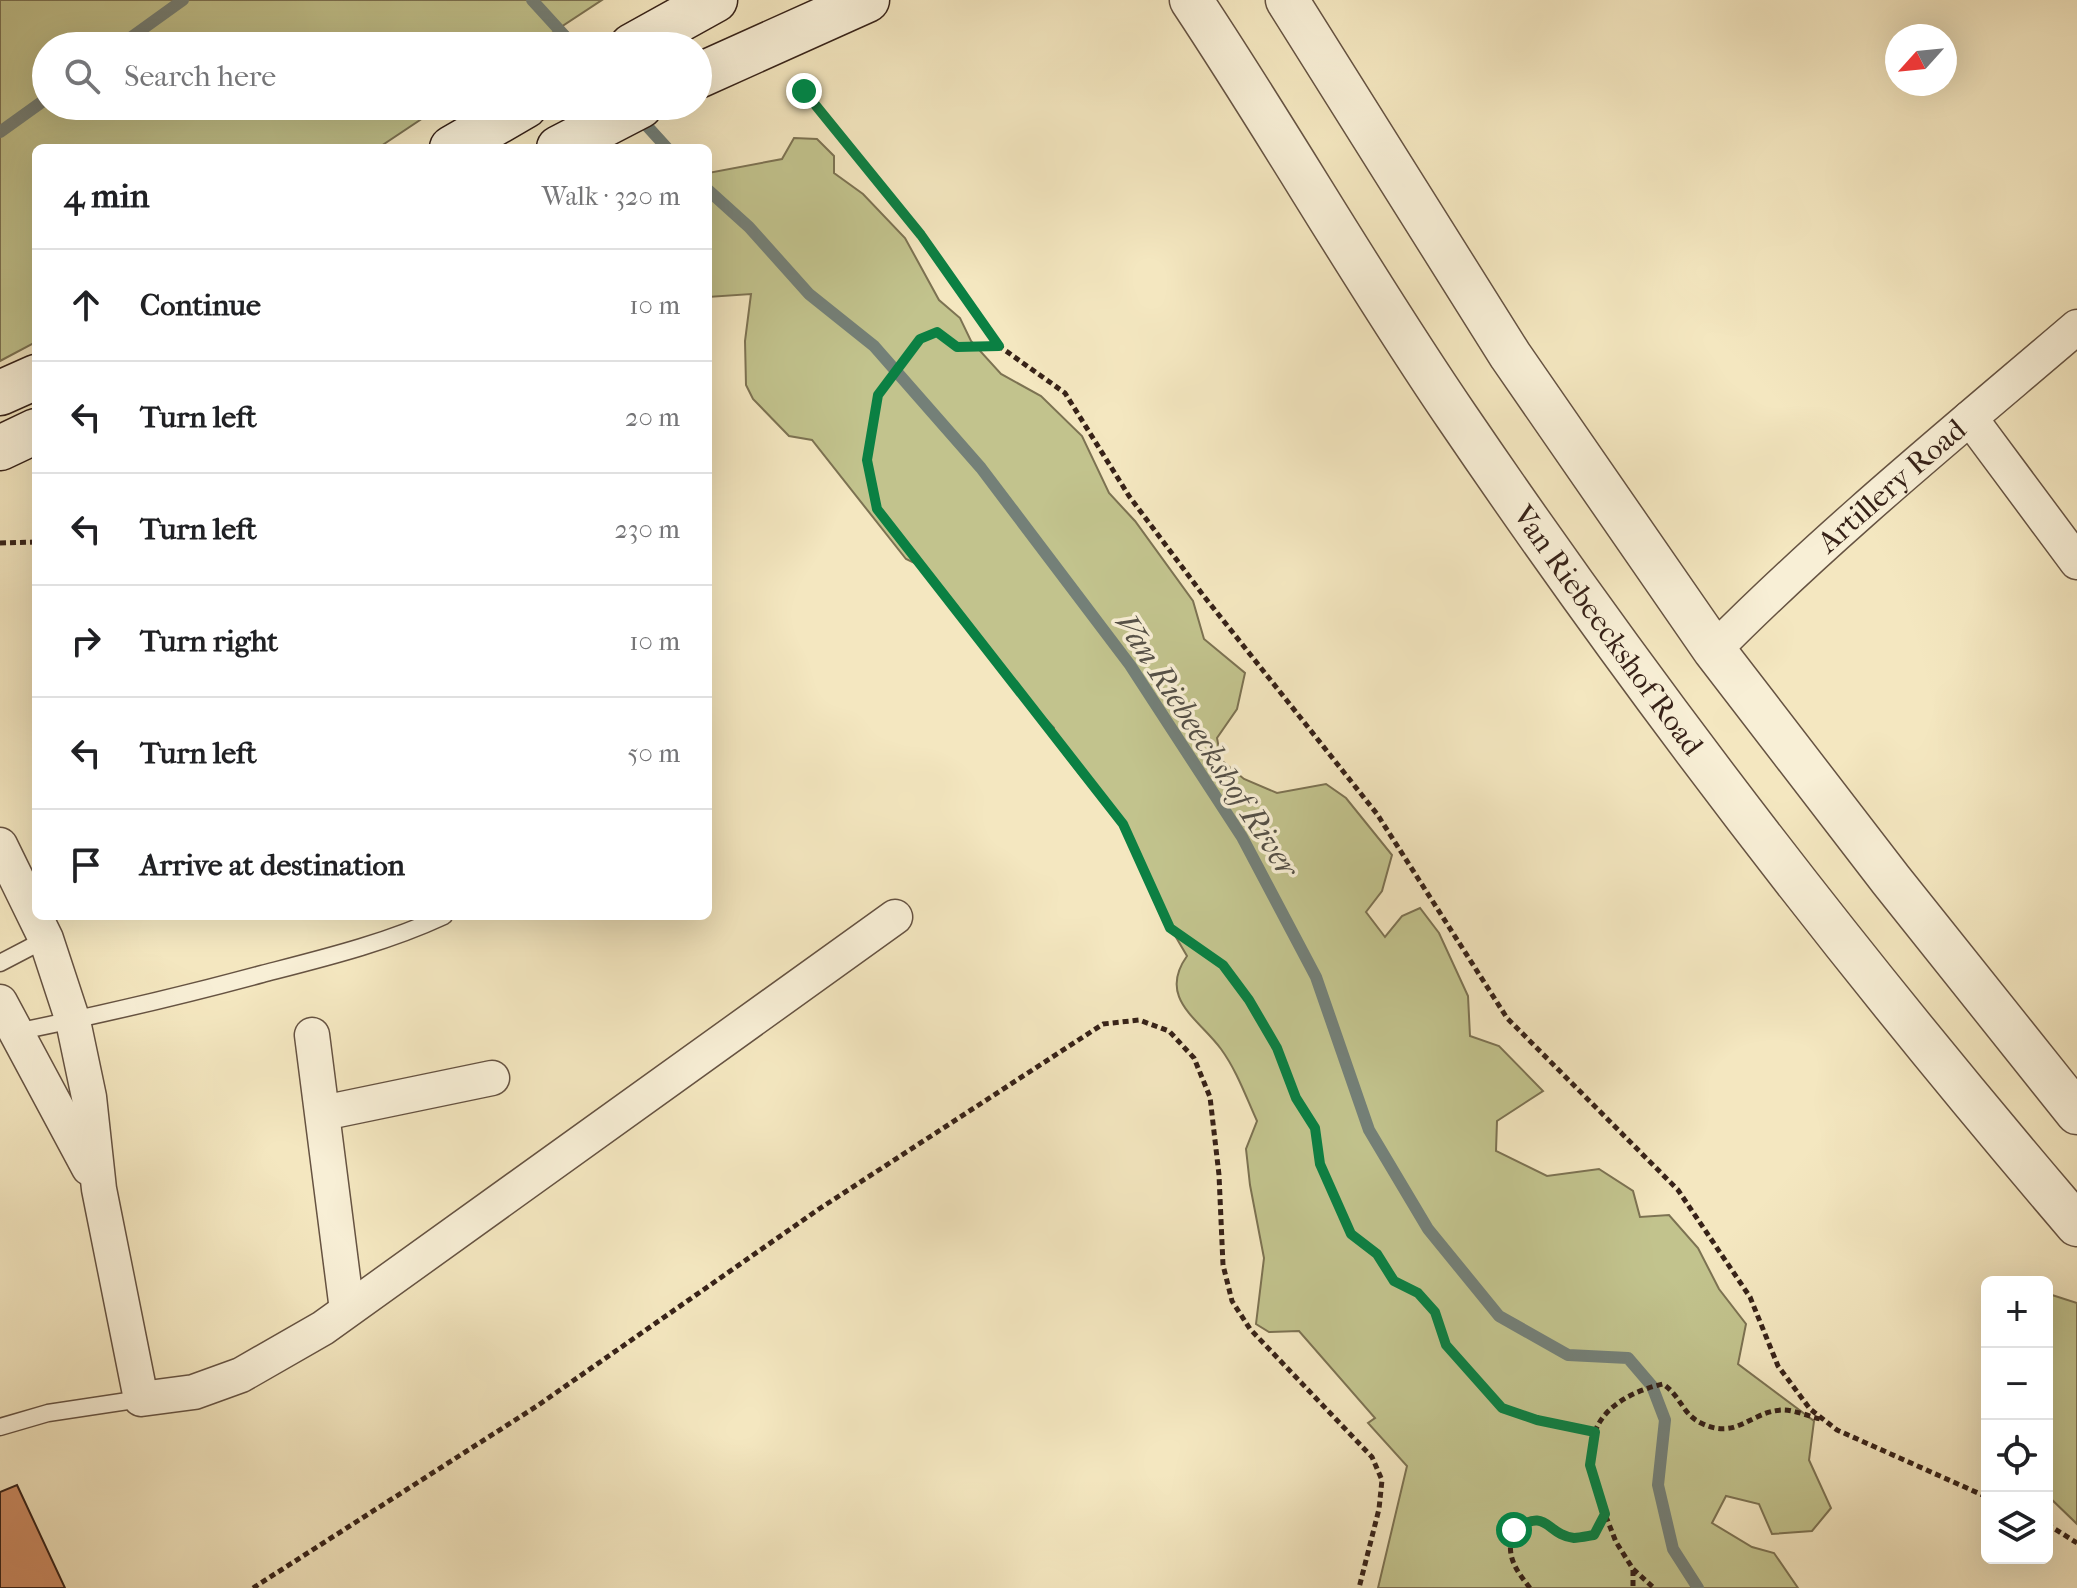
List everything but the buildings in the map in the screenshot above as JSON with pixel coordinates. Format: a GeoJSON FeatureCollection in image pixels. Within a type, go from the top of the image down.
{"type":"FeatureCollection","features":[{"type":"Feature","properties":{"kind":"main road"},"geometry":{"type":"LineString","coordinates":[[712,69],[867,0]]}},
{"type":"Feature","properties":{"kind":"main road"},"geometry":{"type":"LineString","coordinates":[[657,32],[699,9]]}},
{"type":"Feature","properties":{"kind":"main road"},"geometry":{"type":"LineString","coordinates":[[468,138],[500,120]]}},
{"type":"Feature","properties":{"kind":"main road"},"geometry":{"type":"LineString","coordinates":[[567,144],[613,120]]}},
{"type":"Feature","properties":{"kind":"main road"},"geometry":{"type":"LineString","coordinates":[[0,393],[32,379]]}},
{"type":"Feature","properties":{"kind":"main road"},"geometry":{"type":"LineString","coordinates":[[0,448],[32,433]]}},
{"type":"Feature","properties":{"kind":"main road"},"geometry":{"type":"LineString","coordinates":[[0,474],[32,459]]}},
{"type":"Feature","properties":{"kind":"street","name":"Van Riebeeckshof Road"},"geometry":{"type":"LineString","coordinates":[[1191,0],[1449,406],[1646,686],[1836,936],[1917,1037],[2077,1225]]}},
{"type":"Feature","properties":{"kind":"street"},"geometry":{"type":"LineString","coordinates":[[1287,0],[1519,367],[1714,650],[1891,880],[2077,1113]]}},
{"type":"Feature","properties":{"kind":"street","name":"Artillery Road"},"geometry":{"type":"LineString","coordinates":[[1714,650],[1874,501],[2077,327]]}},
{"type":"Feature","properties":{"kind":"street"},"geometry":{"type":"LineString","coordinates":[[1970,418],[2077,562]]}},
{"type":"Feature","properties":{"kind":"street"},"geometry":{"type":"LineString","coordinates":[[0,845],[32,910]]}},
{"type":"Feature","properties":{"kind":"street"},"geometry":{"type":"LineString","coordinates":[[37,920],[73,1021],[89,1097],[99,1189],[141,1399],[194,1392],[241,1375],[323,1328],[895,917]]}},
{"type":"Feature","properties":{"kind":"street"},"geometry":{"type":"LineString","coordinates":[[0,1002],[61,1112],[99,1189]]}},
{"type":"Feature","properties":{"kind":"street"},"geometry":{"type":"LineString","coordinates":[[312,1035],[347,1310]]}},
{"type":"Feature","properties":{"kind":"street"},"geometry":{"type":"LineString","coordinates":[[323,1113],[492,1078]]}},
{"type":"Feature","properties":{"kind":"lane"},"geometry":{"type":"LineString","coordinates":[[16,1032],[73,1021],[325,958],[434,920]]}},
{"type":"Feature","properties":{"kind":"lane"},"geometry":{"type":"LineString","coordinates":[[0,963],[46,939]]}},
{"type":"Feature","properties":{"kind":"lane"},"geometry":{"type":"LineString","coordinates":[[0,1427],[48,1413],[141,1399]]}},
{"type":"Feature","properties":{"kind":"path"},"geometry":{"type":"LineString","coordinates":[[804,91],[921,235],[999,346],[1065,393],[1129,496],[1203,595],[1377,814],[1507,1018],[1678,1190],[1750,1297],[1778,1366],[1810,1409],[1837,1430],[1981,1494]]}},
{"type":"Feature","properties":{"kind":"path"},"geometry":{"type":"LineString","coordinates":[[999,346],[957,347],[937,332],[920,339],[878,395],[867,460],[877,509],[1123,824],[1170,928],[1223,965],[1249,1000],[1277,1048],[1296,1098],[1315,1128],[1320,1164],[1351,1234],[1377,1254],[1394,1281],[1418,1293],[1435,1312],[1446,1345],[1502,1408],[1537,1420],[1595,1432]]}},
{"type":"Feature","properties":{"kind":"path"},"geometry":{"type":"LineString","coordinates":[[0,543],[32,542]]}},
{"type":"Feature","properties":{"kind":"path"},"geometry":{"type":"LineString","coordinates":[[253,1588],[537,1406],[819,1209],[1103,1024],[1139,1020],[1169,1031],[1194,1058],[1210,1097],[1219,1175],[1223,1265],[1232,1301],[1250,1329],[1372,1457],[1382,1480],[1379,1509],[1359,1588]]}},
{"type":"Feature","properties":{"kind":"path"},"geometry":{"type":"LineString","coordinates":[[1654,1588],[1633,1569],[1616,1542],[1590,1465],[1595,1432],[1610,1406],[1663,1384],[1676,1393],[1689,1416],[1717,1429],[1733,1430],[1759,1416],[1784,1410],[1825,1420]]}},
{"type":"Feature","properties":{"kind":"path"},"geometry":{"type":"LineString","coordinates":[[1530,1588],[1517,1571],[1511,1556],[1510,1542],[1514,1530],[1528,1520],[1540,1520],[1572,1538],[1594,1535],[1605,1514]]}},
{"type":"Feature","properties":{"kind":"path"},"geometry":{"type":"LineString","coordinates":[[2053,1528],[2077,1543]]}},
{"type":"Feature","properties":{"kind":"path"},"geometry":{"type":"LineString","coordinates":[[1633,1569],[1633,1588]]}},
{"type":"Feature","properties":{"kind":"green space"},"geometry":{"type":"Polygon","coordinates":[[[0,0],[602,0],[553,32],[32,32],[32,120],[420,120],[384,144],[32,144],[32,344],[0,361],[0,0]]]}},
{"type":"Feature","properties":{"kind":"green space"},"geometry":{"type":"Polygon","coordinates":[[[794,138],[817,139],[834,156],[834,173],[863,194],[905,238],[939,300],[960,318],[971,341],[1001,374],[1041,396],[1082,436],[1109,493],[1135,521],[1193,601],[1204,639],[1245,673],[1237,709],[1217,738],[1221,760],[1244,779],[1277,793],[1326,784],[1346,798],[1392,855],[1382,891],[1366,912],[1385,937],[1402,916],[1420,908],[1439,933],[1468,996],[1470,1036],[1499,1046],[1543,1091],[1497,1121],[1496,1151],[1547,1176],[1599,1169],[1633,1191],[1640,1217],[1669,1215],[1698,1248],[1719,1289],[1746,1324],[1738,1364],[1814,1421],[1809,1460],[1831,1508],[1812,1531],[1772,1534],[1759,1504],[1726,1496],[1712,1523],[1752,1547],[1774,1553],[1798,1588],[1378,1588],[1407,1466],[1368,1423],[1375,1418],[1299,1331],[1269,1332],[1256,1324],[1264,1258],[1246,1149],[1257,1121],[1227,1057],[1184,1007],[1177,984],[1179,971],[1187,956],[1114,810],[1081,776],[1054,741],[1054,728],[1023,695],[921,566],[906,559],[812,440],[789,436],[753,399],[746,385],[745,341],[751,294],[712,297],[712,172],[782,159],[794,138]]]}},
{"type":"Feature","properties":{"kind":"green space"},"geometry":{"type":"Polygon","coordinates":[[[2053,1295],[2077,1303],[2077,1524],[2053,1501],[2053,1295]]]}},
{"type":"Feature","properties":{"kind":"waterway"},"geometry":{"type":"LineString","coordinates":[[138,32],[183,0]]}},
{"type":"Feature","properties":{"kind":"waterway","name":"Van Riebeeckshof River"},"geometry":{"type":"LineString","coordinates":[[532,0],[561,32]]}},
{"type":"Feature","properties":{"kind":"waterway"},"geometry":{"type":"LineString","coordinates":[[0,132],[32,109]]}},
{"type":"Feature","properties":{"kind":"waterway","name":"Van Riebeeckshof River"},"geometry":{"type":"LineString","coordinates":[[642,120],[663,144]]}},
{"type":"Feature","properties":{"kind":"waterway","name":"Van Riebeeckshof River"},"geometry":{"type":"LineString","coordinates":[[712,194],[749,227],[809,294],[874,346],[981,468],[1130,665],[1242,837],[1316,977],[1369,1130],[1428,1229],[1499,1316],[1568,1355],[1628,1358],[1652,1386],[1665,1420],[1658,1485],[1673,1549],[1698,1588]]}},
{"type":"Feature","properties":{"kind":"route"},"geometry":{"type":"LineString","coordinates":[[804,91],[921,235],[999,346],[957,347],[937,332],[920,339],[878,395],[867,460],[877,509],[1123,824],[1170,928],[1223,965],[1249,1000],[1277,1048],[1296,1098],[1315,1128],[1320,1164],[1351,1234],[1377,1254],[1394,1281],[1418,1293],[1435,1312],[1446,1345],[1502,1408],[1537,1420],[1595,1432],[1590,1465],[1605,1514],[1594,1535],[1572,1538],[1540,1520],[1528,1520],[1514,1530]]}}]}
